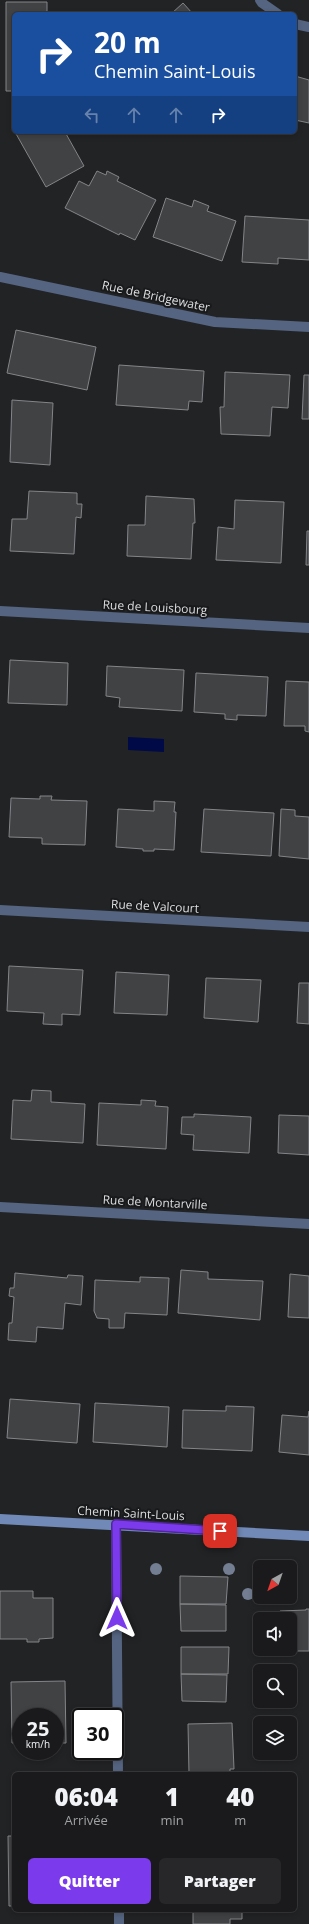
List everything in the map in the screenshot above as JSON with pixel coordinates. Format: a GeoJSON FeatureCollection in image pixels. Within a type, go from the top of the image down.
{"type":"FeatureCollection","features":[{"type":"Feature","properties":{"kind":"street"},"geometry":{"type":"LineString","coordinates":[[261,2],[275,12]]}},
{"type":"Feature","properties":{"kind":"street"},"geometry":{"type":"LineString","coordinates":[[297,24],[309,26]]}},
{"type":"Feature","properties":{"kind":"street","name":"Rue de Bridgewater"},"geometry":{"type":"LineString","coordinates":[[0,277],[215,322],[309,327]]}},
{"type":"Feature","properties":{"kind":"street","name":"Rue de Louisbourg"},"geometry":{"type":"LineString","coordinates":[[0,611],[309,628]]}},
{"type":"Feature","properties":{"kind":"street","name":"Rue de Valcourt"},"geometry":{"type":"LineString","coordinates":[[0,910],[309,927]]}},
{"type":"Feature","properties":{"kind":"street","name":"Rue de Montarville"},"geometry":{"type":"LineString","coordinates":[[0,1207],[309,1224]]}},
{"type":"Feature","properties":{"kind":"street","name":"Chemin Saint-Louis"},"geometry":{"type":"LineString","coordinates":[[0,1519],[116,1524],[309,1536]]}},
{"type":"Feature","properties":{"kind":"street"},"geometry":{"type":"LineString","coordinates":[[116,1524],[118,1772]]}},
{"type":"Feature","properties":{"kind":"street"},"geometry":{"type":"LineString","coordinates":[[119,1912],[119,1924]]}},
{"type":"Feature","properties":{"kind":"shaded area"},"geometry":{"type":"Polygon","coordinates":[[[128,737],[164,739],[164,752],[128,750],[128,737]]]}},
{"type":"Feature","properties":{"kind":"building"},"geometry":{"type":"Polygon","coordinates":[[[6,2],[47,2],[47,12],[12,12],[12,91],[6,91],[6,2]]]}},
{"type":"Feature","properties":{"kind":"building"},"geometry":{"type":"Polygon","coordinates":[[[183,3],[191,12],[173,12],[183,3]]]}},
{"type":"Feature","properties":{"kind":"building"},"geometry":{"type":"Polygon","coordinates":[[[297,77],[309,80],[309,123],[297,120],[297,77]]]}},
{"type":"Feature","properties":{"kind":"building"},"geometry":{"type":"Polygon","coordinates":[[[16,134],[66,134],[84,166],[46,187],[16,134]]]}},
{"type":"Feature","properties":{"kind":"building"},"geometry":{"type":"Polygon","coordinates":[[[97,171],[106,175],[107,171],[119,177],[117,181],[156,200],[135,240],[120,233],[119,235],[65,208],[79,181],[89,186],[97,171]]]}},
{"type":"Feature","properties":{"kind":"building"},"geometry":{"type":"Polygon","coordinates":[[[166,198],[192,207],[194,200],[209,206],[207,211],[236,221],[222,261],[153,237],[166,198]]]}},
{"type":"Feature","properties":{"kind":"building"},"geometry":{"type":"Polygon","coordinates":[[[245,216],[309,220],[309,260],[278,258],[278,264],[242,262],[245,216]]]}},
{"type":"Feature","properties":{"kind":"building"},"geometry":{"type":"Polygon","coordinates":[[[16,330],[96,347],[87,390],[7,373],[16,330]]]}},
{"type":"Feature","properties":{"kind":"building"},"geometry":{"type":"Polygon","coordinates":[[[119,365],[204,371],[202,402],[189,401],[188,410],[116,405],[119,365]]]}},
{"type":"Feature","properties":{"kind":"building"},"geometry":{"type":"Polygon","coordinates":[[[225,372],[290,375],[288,408],[272,407],[270,436],[221,434],[220,407],[224,407],[225,372]]]}},
{"type":"Feature","properties":{"kind":"building"},"geometry":{"type":"Polygon","coordinates":[[[304,375],[309,375],[309,419],[302,419],[304,375]]]}},
{"type":"Feature","properties":{"kind":"building"},"geometry":{"type":"Polygon","coordinates":[[[12,400],[53,403],[50,465],[10,462],[12,400]]]}},
{"type":"Feature","properties":{"kind":"building"},"geometry":{"type":"Polygon","coordinates":[[[29,491],[77,493],[77,504],[82,504],[81,518],[76,517],[74,554],[10,551],[12,519],[27,519],[29,491]]]}},
{"type":"Feature","properties":{"kind":"building"},"geometry":{"type":"Polygon","coordinates":[[[146,496],[194,499],[195,523],[193,523],[191,559],[127,556],[128,525],[145,525],[146,496]]]}},
{"type":"Feature","properties":{"kind":"building"},"geometry":{"type":"Polygon","coordinates":[[[235,500],[284,502],[281,563],[216,560],[218,527],[234,529],[235,500]]]}},
{"type":"Feature","properties":{"kind":"building"},"geometry":{"type":"Polygon","coordinates":[[[307,531],[309,531],[309,565],[306,565],[307,531]]]}},
{"type":"Feature","properties":{"kind":"building"},"geometry":{"type":"Polygon","coordinates":[[[10,660],[68,663],[67,705],[8,703],[10,660]]]}},
{"type":"Feature","properties":{"kind":"building"},"geometry":{"type":"Polygon","coordinates":[[[107,666],[184,670],[182,711],[119,707],[120,698],[106,696],[107,666]]]}},
{"type":"Feature","properties":{"kind":"building"},"geometry":{"type":"Polygon","coordinates":[[[196,673],[268,677],[266,716],[237,715],[237,720],[225,719],[225,714],[194,712],[196,673]]]}},
{"type":"Feature","properties":{"kind":"building"},"geometry":{"type":"Polygon","coordinates":[[[286,681],[309,682],[309,732],[305,731],[305,726],[284,726],[286,681]]]}},
{"type":"Feature","properties":{"kind":"building"},"geometry":{"type":"Polygon","coordinates":[[[40,796],[52,796],[51,800],[87,801],[85,845],[42,844],[42,838],[9,837],[11,798],[40,799],[40,796]]]}},
{"type":"Feature","properties":{"kind":"building"},"geometry":{"type":"Polygon","coordinates":[[[154,801],[175,802],[174,812],[176,812],[174,850],[154,849],[154,851],[143,851],[143,849],[116,847],[118,809],[154,811],[154,801]]]}},
{"type":"Feature","properties":{"kind":"building"},"geometry":{"type":"Polygon","coordinates":[[[204,809],[274,813],[271,856],[201,852],[204,809]]]}},
{"type":"Feature","properties":{"kind":"building"},"geometry":{"type":"Polygon","coordinates":[[[281,809],[295,810],[295,816],[309,817],[309,859],[279,856],[281,809]]]}},
{"type":"Feature","properties":{"kind":"building"},"geometry":{"type":"Polygon","coordinates":[[[9,966],[83,970],[80,1015],[62,1014],[62,1025],[43,1024],[44,1013],[7,1011],[9,966]]]}},
{"type":"Feature","properties":{"kind":"building"},"geometry":{"type":"Polygon","coordinates":[[[116,972],[169,975],[167,1015],[114,1013],[116,972]]]}},
{"type":"Feature","properties":{"kind":"building"},"geometry":{"type":"Polygon","coordinates":[[[206,978],[261,980],[258,1022],[204,1018],[206,978]]]}},
{"type":"Feature","properties":{"kind":"building"},"geometry":{"type":"Polygon","coordinates":[[[299,983],[309,983],[309,1024],[297,1023],[299,983]]]}},
{"type":"Feature","properties":{"kind":"building"},"geometry":{"type":"Polygon","coordinates":[[[32,1090],[51,1091],[51,1102],[85,1104],[83,1143],[11,1139],[13,1100],[31,1101],[32,1090]]]}},
{"type":"Feature","properties":{"kind":"building"},"geometry":{"type":"Polygon","coordinates":[[[141,1100],[156,1101],[155,1106],[168,1107],[166,1149],[97,1145],[99,1103],[141,1105],[141,1100]]]}},
{"type":"Feature","properties":{"kind":"building"},"geometry":{"type":"Polygon","coordinates":[[[194,1114],[251,1117],[249,1153],[193,1150],[194,1135],[181,1134],[182,1117],[194,1117],[194,1114]]]}},
{"type":"Feature","properties":{"kind":"building"},"geometry":{"type":"Polygon","coordinates":[[[279,1115],[309,1116],[309,1155],[278,1153],[279,1115]]]}},
{"type":"Feature","properties":{"kind":"building"},"geometry":{"type":"Polygon","coordinates":[[[181,1270],[208,1272],[208,1279],[263,1281],[260,1320],[178,1313],[181,1270]]]}},
{"type":"Feature","properties":{"kind":"building"},"geometry":{"type":"Polygon","coordinates":[[[15,1273],[67,1278],[68,1275],[83,1276],[81,1305],[65,1303],[63,1329],[37,1327],[36,1342],[8,1340],[9,1323],[12,1323],[14,1297],[9,1296],[10,1288],[14,1288],[15,1273]]]}},
{"type":"Feature","properties":{"kind":"building"},"geometry":{"type":"Polygon","coordinates":[[[290,1274],[309,1276],[309,1318],[288,1317],[290,1274]]]}},
{"type":"Feature","properties":{"kind":"building"},"geometry":{"type":"Polygon","coordinates":[[[140,1277],[169,1278],[167,1315],[125,1313],[124,1328],[109,1328],[109,1319],[97,1318],[94,1311],[95,1280],[140,1282],[140,1277]]]}},
{"type":"Feature","properties":{"kind":"building"},"geometry":{"type":"Polygon","coordinates":[[[10,1399],[80,1404],[77,1443],[7,1438],[10,1399]]]}},
{"type":"Feature","properties":{"kind":"building"},"geometry":{"type":"Polygon","coordinates":[[[95,1403],[169,1407],[167,1447],[93,1442],[95,1403]]]}},
{"type":"Feature","properties":{"kind":"building"},"geometry":{"type":"Polygon","coordinates":[[[226,1406],[254,1407],[252,1451],[182,1448],[183,1410],[226,1411],[226,1406]]]}},
{"type":"Feature","properties":{"kind":"building"},"geometry":{"type":"Polygon","coordinates":[[[309,1411],[309,1455],[279,1452],[282,1415],[308,1417],[309,1411]]]}},
{"type":"Feature","properties":{"kind":"building"},"geometry":{"type":"Polygon","coordinates":[[[180,1576],[228,1577],[226,1604],[180,1604],[180,1576]]]}},
{"type":"Feature","properties":{"kind":"building"},"geometry":{"type":"Polygon","coordinates":[[[0,1591],[33,1591],[33,1598],[53,1598],[53,1638],[39,1639],[39,1642],[27,1642],[27,1639],[0,1639],[0,1591]]]}},
{"type":"Feature","properties":{"kind":"building"},"geometry":{"type":"Polygon","coordinates":[[[180,1604],[226,1605],[226,1631],[181,1631],[180,1604]]]}},
{"type":"Feature","properties":{"kind":"building"},"geometry":{"type":"Polygon","coordinates":[[[309,1609],[309,1651],[297,1651],[297,1612],[280,1611],[309,1609]]]}},
{"type":"Feature","properties":{"kind":"building"},"geometry":{"type":"Polygon","coordinates":[[[181,1647],[229,1647],[228,1674],[181,1674],[181,1647]]]}},
{"type":"Feature","properties":{"kind":"building"},"geometry":{"type":"Polygon","coordinates":[[[181,1674],[227,1675],[226,1702],[182,1701],[181,1674]]]}},
{"type":"Feature","properties":{"kind":"building"},"geometry":{"type":"Polygon","coordinates":[[[65,1681],[66,1743],[64,1743],[64,1708],[12,1708],[12,1743],[11,1682],[65,1681]]]}},
{"type":"Feature","properties":{"kind":"building"},"geometry":{"type":"Polygon","coordinates":[[[232,1723],[234,1769],[230,1769],[230,1772],[189,1772],[188,1724],[232,1723]]]}},
{"type":"Feature","properties":{"kind":"building"},"geometry":{"type":"Polygon","coordinates":[[[8,1836],[12,1836],[12,1906],[9,1906],[8,1836]]]}},
{"type":"Feature","properties":{"kind":"building"},"geometry":{"type":"Polygon","coordinates":[[[193,1912],[242,1912],[242,1919],[230,1919],[230,1924],[193,1924],[193,1912]]]}},
{"type":"Feature","properties":{"kind":"route"},"geometry":{"type":"LineString","coordinates":[[117,1618],[116,1524],[220,1531]]}}]}
